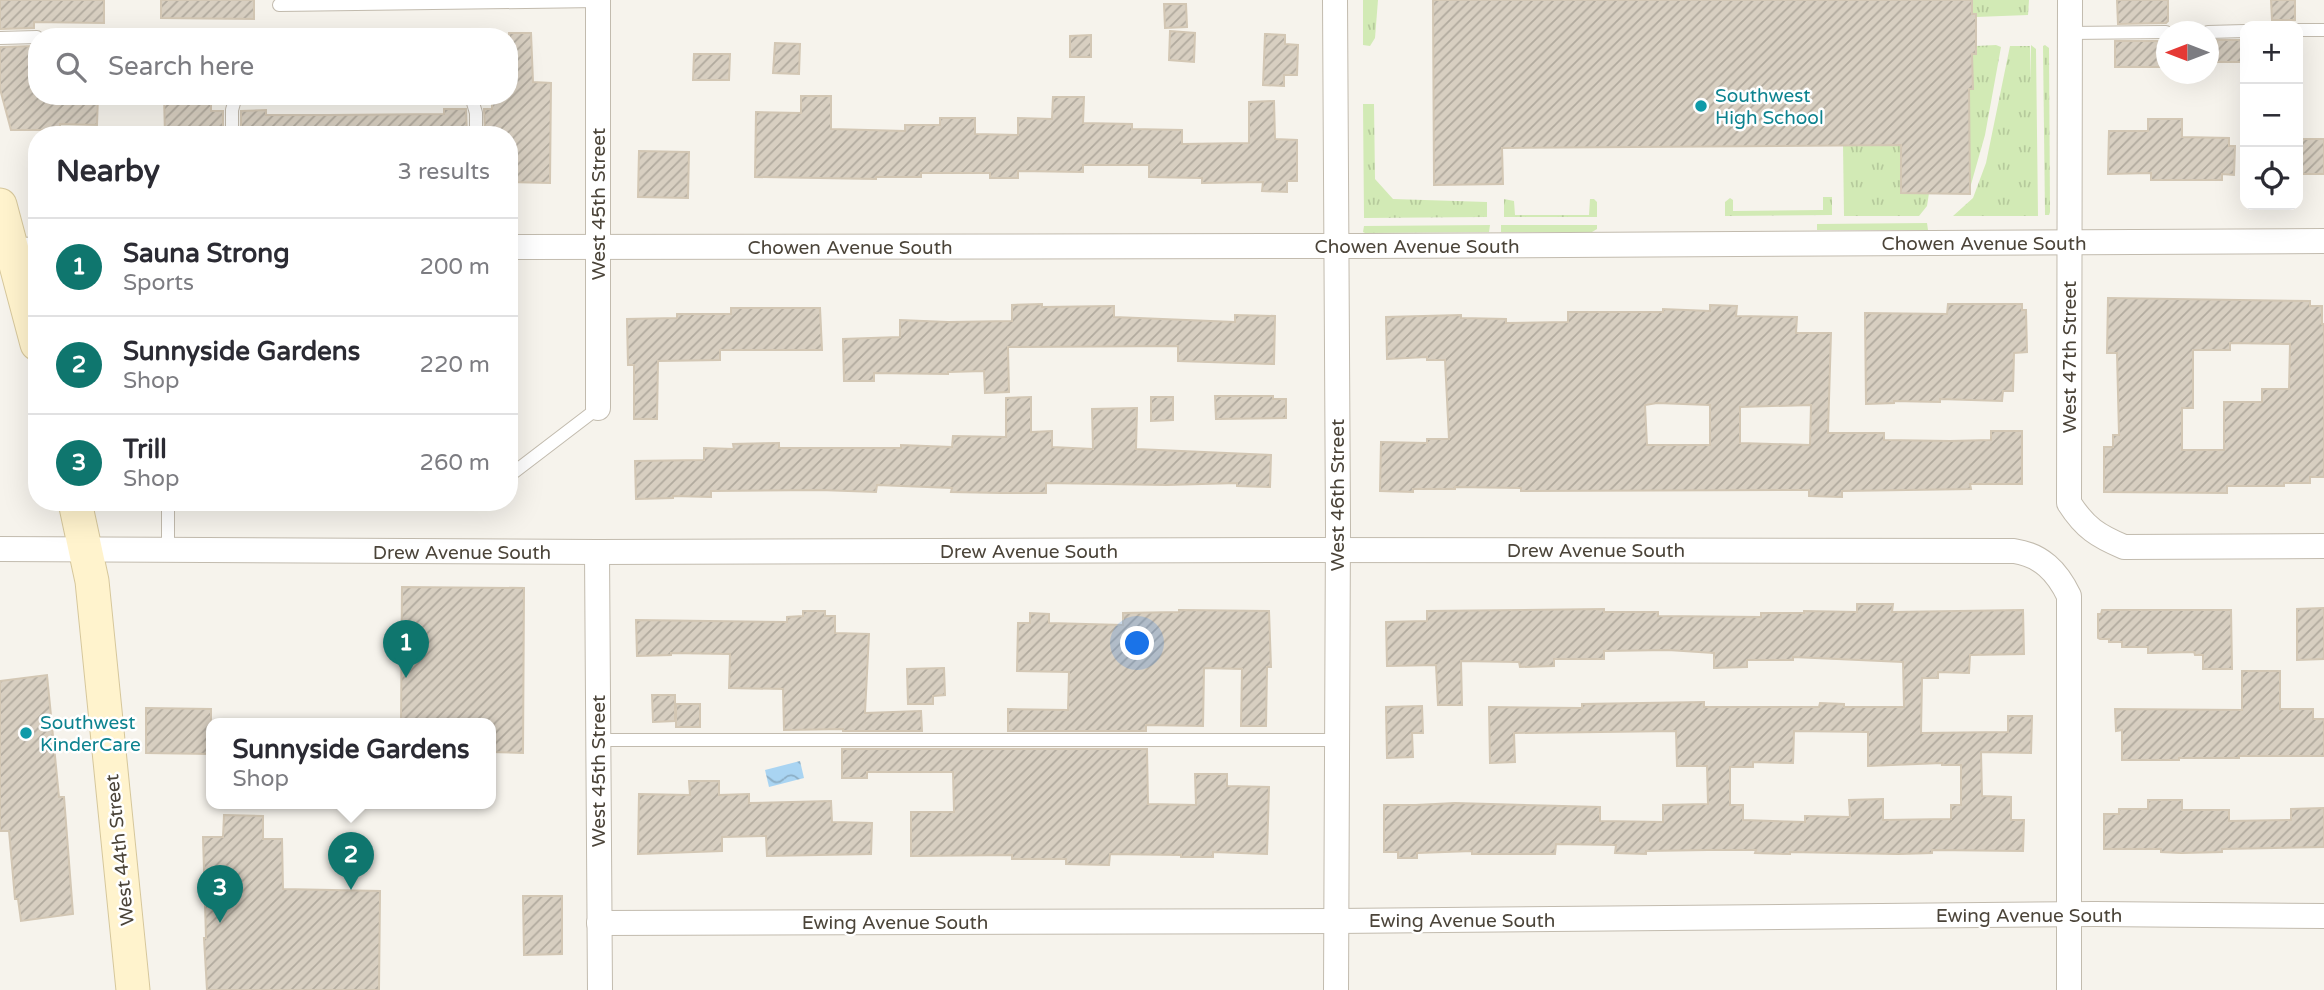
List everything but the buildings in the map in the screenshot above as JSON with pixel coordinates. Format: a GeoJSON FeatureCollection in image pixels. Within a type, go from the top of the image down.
{"type":"FeatureCollection","features":[{"type":"Feature","properties":{"kind":"street","name":"West 46th Street"},"geometry":{"type":"LineString","coordinates":[[1335,0],[1338,550],[1336,990]]}},
{"type":"Feature","properties":{"kind":"street","name":"West 47th Street"},"geometry":{"type":"LineString","coordinates":[[2070,0],[2069,503],[2079,519],[2098,536],[2124,547],[2324,547]]}},
{"type":"Feature","properties":{"kind":"street","name":"West 45th Street"},"geometry":{"type":"LineString","coordinates":[[598,1],[598,408]]}},
{"type":"Feature","properties":{"kind":"street"},"geometry":{"type":"LineString","coordinates":[[0,205],[25,250],[17,284],[28,317]]}},
{"type":"Feature","properties":{"kind":"street","name":"Chowen Avenue South"},"geometry":{"type":"LineString","coordinates":[[518,247],[2324,241]]}},
{"type":"Feature","properties":{"kind":"street","name":"West 44th Street"},"geometry":{"type":"LineString","coordinates":[[77,511],[92,581],[133,990]]}},
{"type":"Feature","properties":{"kind":"street","name":"Drew Avenue South"},"geometry":{"type":"LineString","coordinates":[[0,549],[2027,553],[2039,558],[2052,569],[2069,596],[2068,915]]}},
{"type":"Feature","properties":{"kind":"street","name":"West 45th Street"},"geometry":{"type":"LineString","coordinates":[[597,552],[600,990]]}},
{"type":"Feature","properties":{"kind":"street"},"geometry":{"type":"LineString","coordinates":[[2068,915],[2069,990]]}},
{"type":"Feature","properties":{"kind":"street","name":"Ewing Avenue South"},"geometry":{"type":"LineString","coordinates":[[599,923],[2324,916]]}},
{"type":"Feature","properties":{"kind":"lane"},"geometry":{"type":"LineString","coordinates":[[279,5],[598,1]]}},
{"type":"Feature","properties":{"kind":"lane"},"geometry":{"type":"LineString","coordinates":[[2303,30],[2324,30]]}},
{"type":"Feature","properties":{"kind":"lane"},"geometry":{"type":"LineString","coordinates":[[2219,32],[2240,31]]}},
{"type":"Feature","properties":{"kind":"lane"},"geometry":{"type":"LineString","coordinates":[[2070,33],[2156,32]]}},
{"type":"Feature","properties":{"kind":"lane"},"geometry":{"type":"LineString","coordinates":[[0,38],[28,37]]}},
{"type":"Feature","properties":{"kind":"lane"},"geometry":{"type":"LineString","coordinates":[[232,126],[233,105]]}},
{"type":"Feature","properties":{"kind":"lane"},"geometry":{"type":"LineString","coordinates":[[474,105],[476,126]]}},
{"type":"Feature","properties":{"kind":"lane"},"geometry":{"type":"LineString","coordinates":[[518,469],[598,408]]}},
{"type":"Feature","properties":{"kind":"lane"},"geometry":{"type":"LineString","coordinates":[[168,511],[168,550]]}},
{"type":"Feature","properties":{"kind":"lane"},"geometry":{"type":"LineString","coordinates":[[598,740],[1337,740]]}},
{"type":"Feature","properties":{"kind":"green space"},"geometry":{"type":"Polygon","coordinates":[[[1363,0],[1378,0],[1375,38],[1370,46],[1363,45],[1363,0]]]}},
{"type":"Feature","properties":{"kind":"green space"},"geometry":{"type":"Polygon","coordinates":[[[1972,0],[2029,0],[2028,15],[1976,17],[1976,14],[1972,14],[1972,0]]]}},
{"type":"Feature","properties":{"kind":"green space"},"geometry":{"type":"Polygon","coordinates":[[[2031,45],[2036,49],[2038,216],[1953,216],[1973,198],[1986,163],[2010,46],[2030,46],[2031,84],[2031,45]]]}},
{"type":"Feature","properties":{"kind":"green space"},"geometry":{"type":"Polygon","coordinates":[[[2045,45],[2049,48],[2049,215],[2045,215],[2045,45]]]}},
{"type":"Feature","properties":{"kind":"green space"},"geometry":{"type":"Polygon","coordinates":[[[1976,46],[2001,47],[1985,135],[1970,188],[1969,89],[1973,89],[1973,54],[1976,53],[1976,46]]]}},
{"type":"Feature","properties":{"kind":"green space"},"geometry":{"type":"Polygon","coordinates":[[[1363,104],[1374,104],[1375,179],[1393,199],[1487,202],[1487,217],[1364,218],[1363,104]]]}},
{"type":"Feature","properties":{"kind":"green space"},"geometry":{"type":"Polygon","coordinates":[[[1843,145],[1901,145],[1929,193],[1927,206],[1919,216],[1844,216],[1843,145]]]}},
{"type":"Feature","properties":{"kind":"green space"},"geometry":{"type":"Polygon","coordinates":[[[1823,197],[1832,197],[1832,215],[1725,216],[1725,202],[1730,198],[1733,200],[1733,211],[1823,210],[1823,197]]]}},
{"type":"Feature","properties":{"kind":"green space"},"geometry":{"type":"Polygon","coordinates":[[[1504,199],[1514,201],[1515,215],[1589,215],[1590,199],[1594,199],[1597,202],[1597,217],[1504,217],[1504,199]]]}},
{"type":"Feature","properties":{"kind":"green space"},"geometry":{"type":"Polygon","coordinates":[[[1927,223],[1928,230],[1817,230],[1817,224],[1927,223]]]}},
{"type":"Feature","properties":{"kind":"green space"},"geometry":{"type":"Polygon","coordinates":[[[1490,225],[1489,232],[1363,232],[1364,226],[1490,225]]]}},
{"type":"Feature","properties":{"kind":"green space"},"geometry":{"type":"Polygon","coordinates":[[[1501,225],[1597,225],[1597,229],[1592,232],[1501,232],[1501,225]]]}},
{"type":"Feature","properties":{"kind":"water"},"geometry":{"type":"Polygon","coordinates":[[[800,761],[804,778],[769,787],[765,770],[800,761]]]}},
{"type":"Feature","properties":{"kind":"place","name":"Southwest High School"},"geometry":{"type":"Point","coordinates":[1701,106]}},
{"type":"Feature","properties":{"kind":"place","name":"Sauna Strong"},"geometry":{"type":"Point","coordinates":[406,678]}},
{"type":"Feature","properties":{"kind":"place","name":"Southwest KinderCare"},"geometry":{"type":"Point","coordinates":[26,733]}},
{"type":"Feature","properties":{"kind":"place","name":"Sunnyside Gardens"},"geometry":{"type":"Point","coordinates":[351,890]}},
{"type":"Feature","properties":{"kind":"place","name":"Trill"},"geometry":{"type":"Point","coordinates":[220,923]}}]}
